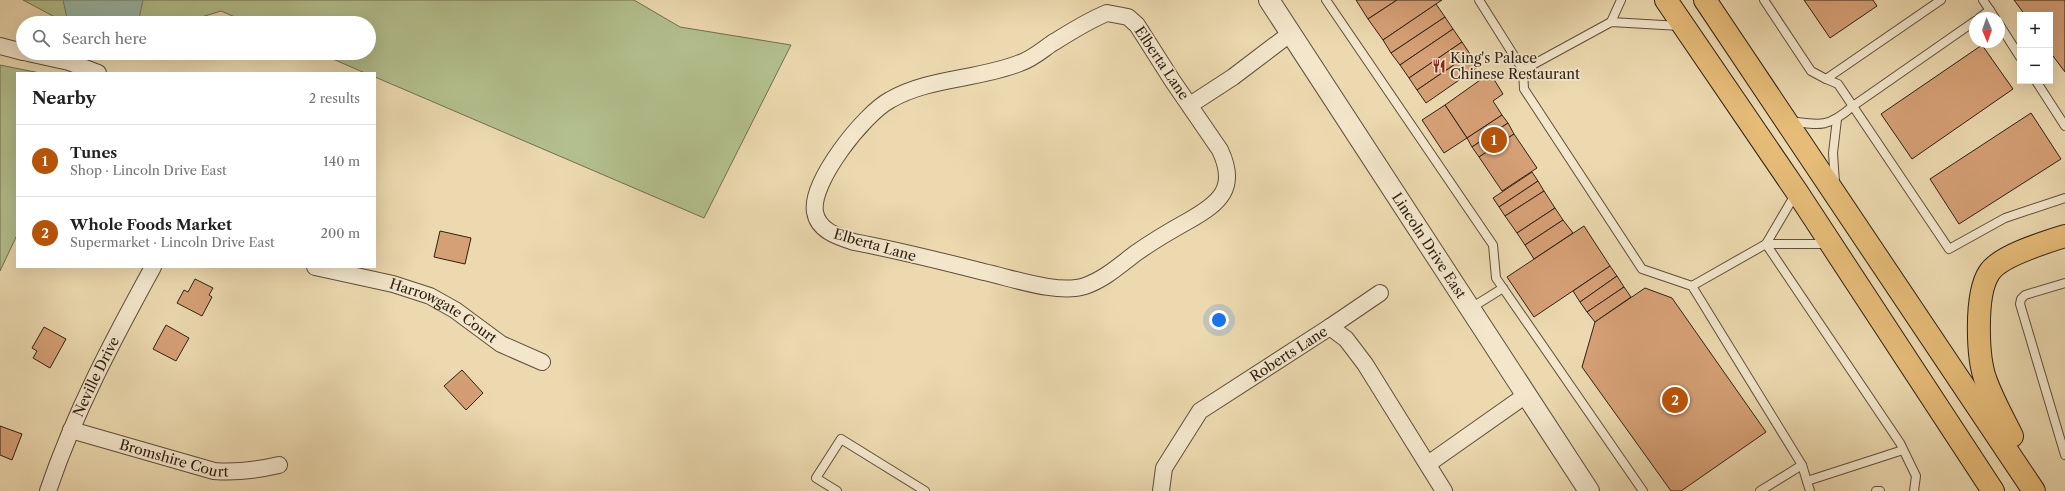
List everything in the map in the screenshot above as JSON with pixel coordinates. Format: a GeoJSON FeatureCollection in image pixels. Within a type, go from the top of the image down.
{"type":"FeatureCollection","features":[{"type":"Feature","properties":{"kind":"highway"},"geometry":{"type":"LineString","coordinates":[[1666,0],[1797,192],[1993,491]]}},
{"type":"Feature","properties":{"kind":"highway"},"geometry":{"type":"LineString","coordinates":[[1705,0],[2013,457],[2034,491]]}},
{"type":"Feature","properties":{"kind":"highway"},"geometry":{"type":"LineString","coordinates":[[2013,457],[2012,438],[1985,380],[1979,333],[1980,296],[1989,272],[2010,256],[2062,240]]}},
{"type":"Feature","properties":{"kind":"street","name":"Lincoln Drive East"},"geometry":{"type":"LineString","coordinates":[[1270,0],[1589,491]]}},
{"type":"Feature","properties":{"kind":"street","name":"Elberta Lane"},"geometry":{"type":"LineString","coordinates":[[1107,13],[1128,17],[1137,24],[1172,80],[1190,105],[1226,163],[1229,175],[1227,188],[1210,208],[1151,243],[1111,273],[1084,286],[1054,287],[1038,284],[854,242],[840,238],[828,231],[819,223],[815,213],[815,203],[818,190],[841,150],[862,123],[888,100],[919,87],[999,70],[1022,63],[1082,25],[1107,13]]}},
{"type":"Feature","properties":{"kind":"street","name":"Elberta Lane"},"geometry":{"type":"LineString","coordinates":[[1190,105],[1233,77],[1291,33]]}},
{"type":"Feature","properties":{"kind":"street"},"geometry":{"type":"LineString","coordinates":[[0,46],[16,50]]}},
{"type":"Feature","properties":{"kind":"street"},"geometry":{"type":"LineString","coordinates":[[60,60],[95,72]]}},
{"type":"Feature","properties":{"kind":"street","name":"Neville Drive"},"geometry":{"type":"LineString","coordinates":[[48,491],[71,430],[94,377],[152,268]]}},
{"type":"Feature","properties":{"kind":"street","name":"Harrowgate Court"},"geometry":{"type":"LineString","coordinates":[[320,268],[393,284],[430,296],[455,310],[501,344],[542,362]]}},
{"type":"Feature","properties":{"kind":"street"},"geometry":{"type":"LineString","coordinates":[[1330,327],[1380,293]]}},
{"type":"Feature","properties":{"kind":"street","name":"Roberts Lane"},"geometry":{"type":"LineString","coordinates":[[1160,491],[1164,468],[1200,411],[1330,327],[1346,339],[1365,364],[1444,491]]}},
{"type":"Feature","properties":{"kind":"street"},"geometry":{"type":"LineString","coordinates":[[1428,464],[1526,395]]}},
{"type":"Feature","properties":{"kind":"street","name":"Bromshire Court"},"geometry":{"type":"LineString","coordinates":[[71,430],[214,471],[230,473],[252,471],[279,464]]}},
{"type":"Feature","properties":{"kind":"lane"},"geometry":{"type":"LineString","coordinates":[[1326,0],[1493,245],[1496,278],[1643,491]]}},
{"type":"Feature","properties":{"kind":"lane"},"geometry":{"type":"LineString","coordinates":[[1479,0],[1523,70],[1524,89],[1642,270],[1692,286],[1802,465],[1810,491]]}},
{"type":"Feature","properties":{"kind":"lane"},"geometry":{"type":"LineString","coordinates":[[1610,22],[1621,0]]}},
{"type":"Feature","properties":{"kind":"lane"},"geometry":{"type":"LineString","coordinates":[[1764,0],[1811,71],[1838,84],[1949,249],[2005,218],[2065,198]]}},
{"type":"Feature","properties":{"kind":"lane"},"geometry":{"type":"LineString","coordinates":[[1826,79],[1941,0]]}},
{"type":"Feature","properties":{"kind":"lane"},"geometry":{"type":"LineString","coordinates":[[1983,0],[1990,10],[1987,12]]}},
{"type":"Feature","properties":{"kind":"lane"},"geometry":{"type":"LineString","coordinates":[[1523,70],[1610,22],[1683,26]]}},
{"type":"Feature","properties":{"kind":"lane"},"geometry":{"type":"LineString","coordinates":[[1786,120],[1818,125],[1837,119],[1853,106],[1969,25]]}},
{"type":"Feature","properties":{"kind":"lane"},"geometry":{"type":"LineString","coordinates":[[2005,33],[2017,52]]}},
{"type":"Feature","properties":{"kind":"lane"},"geometry":{"type":"LineString","coordinates":[[2038,84],[2065,126]]}},
{"type":"Feature","properties":{"kind":"lane"},"geometry":{"type":"LineString","coordinates":[[1837,119],[1833,153],[1838,198]]}},
{"type":"Feature","properties":{"kind":"lane"},"geometry":{"type":"LineString","coordinates":[[1766,244],[1797,192]]}},
{"type":"Feature","properties":{"kind":"lane"},"geometry":{"type":"LineString","coordinates":[[1692,286],[1766,244],[1831,244]]}},
{"type":"Feature","properties":{"kind":"lane"},"geometry":{"type":"LineString","coordinates":[[1766,244],[1904,450],[1916,476],[1914,491]]}},
{"type":"Feature","properties":{"kind":"lane"},"geometry":{"type":"LineString","coordinates":[[2065,283],[2025,295],[2020,304],[2065,456]]}},
{"type":"Feature","properties":{"kind":"lane"},"geometry":{"type":"LineString","coordinates":[[1471,308],[1503,288]]}},
{"type":"Feature","properties":{"kind":"lane"},"geometry":{"type":"LineString","coordinates":[[837,491],[816,478],[841,439],[925,491]]}},
{"type":"Feature","properties":{"kind":"lane"},"geometry":{"type":"LineString","coordinates":[[1807,481],[1904,450]]}},
{"type":"Feature","properties":{"kind":"lane"},"geometry":{"type":"LineString","coordinates":[[1760,491],[1802,465]]}},
{"type":"Feature","properties":{"kind":"green space"},"geometry":{"type":"Polygon","coordinates":[[[23,0],[634,0],[680,27],[791,45],[704,218],[376,77],[376,72],[363,72],[335,60],[376,60],[376,16],[233,16],[221,11],[205,16],[53,16],[23,0]]]}},
{"type":"Feature","properties":{"kind":"green space"},"geometry":{"type":"Polygon","coordinates":[[[0,65],[35,72],[16,72],[16,237],[0,271],[0,65]]]}},
{"type":"Feature","properties":{"kind":"shaded area"},"geometry":{"type":"Polygon","coordinates":[[[63,0],[143,0],[140,16],[66,16],[63,0]]]}},
{"type":"Feature","properties":{"kind":"building"},"geometry":{"type":"Polygon","coordinates":[[[1356,0],[1397,0],[1368,19],[1356,0]]]}},
{"type":"Feature","properties":{"kind":"building"},"geometry":{"type":"Polygon","coordinates":[[[1397,0],[1442,0],[1383,40],[1368,19],[1397,0]]]}},
{"type":"Feature","properties":{"kind":"building"},"geometry":{"type":"Polygon","coordinates":[[[1804,0],[1873,0],[1877,6],[1830,38],[1804,0]]]}},
{"type":"Feature","properties":{"kind":"building"},"geometry":{"type":"Polygon","coordinates":[[[2014,0],[2065,0],[2065,72],[2053,56],[2053,12],[2023,12],[2014,0]]]}},
{"type":"Feature","properties":{"kind":"building"},"geometry":{"type":"Polygon","coordinates":[[[1436,4],[1445,17],[1391,53],[1383,40],[1436,4]]]}},
{"type":"Feature","properties":{"kind":"building"},"geometry":{"type":"Polygon","coordinates":[[[1445,17],[1453,29],[1400,65],[1391,53],[1445,17]]]}},
{"type":"Feature","properties":{"kind":"building"},"geometry":{"type":"Polygon","coordinates":[[[1453,29],[1462,42],[1409,78],[1400,65],[1453,29]]]}},
{"type":"Feature","properties":{"kind":"building","name":"King's Palace Chinese Restaurant"},"geometry":{"type":"Polygon","coordinates":[[[1462,42],[1470,54],[1417,90],[1409,78],[1462,42]]]}},
{"type":"Feature","properties":{"kind":"building"},"geometry":{"type":"Polygon","coordinates":[[[1978,48],[1984,48],[2013,89],[1912,159],[1881,114],[1978,48]]]}},
{"type":"Feature","properties":{"kind":"building"},"geometry":{"type":"Polygon","coordinates":[[[1470,54],[1478,67],[1426,103],[1417,90],[1470,54]]]}},
{"type":"Feature","properties":{"kind":"building"},"geometry":{"type":"Polygon","coordinates":[[[1490,73],[1503,94],[1493,101],[1502,115],[1467,138],[1445,105],[1490,73]]]}},
{"type":"Feature","properties":{"kind":"building"},"geometry":{"type":"Polygon","coordinates":[[[1445,105],[1467,138],[1444,153],[1422,120],[1445,105]]]}},
{"type":"Feature","properties":{"kind":"building"},"geometry":{"type":"Polygon","coordinates":[[[2031,113],[2061,159],[1959,224],[1930,179],[2031,113]]]}},
{"type":"Feature","properties":{"kind":"building"},"geometry":{"type":"Polygon","coordinates":[[[1502,115],[1508,123],[1472,147],[1467,138],[1502,115]]]}},
{"type":"Feature","properties":{"kind":"building"},"geometry":{"type":"Polygon","coordinates":[[[1508,123],[1514,134],[1479,157],[1472,147],[1508,123]]]}},
{"type":"Feature","properties":{"kind":"building"},"geometry":{"type":"Polygon","coordinates":[[[1514,134],[1537,168],[1502,191],[1479,157],[1514,134]]]}},
{"type":"Feature","properties":{"kind":"building"},"geometry":{"type":"Polygon","coordinates":[[[1532,172],[1538,181],[1499,207],[1493,198],[1532,172]]]}},
{"type":"Feature","properties":{"kind":"building"},"geometry":{"type":"Polygon","coordinates":[[[1538,181],[1544,191],[1505,216],[1499,207],[1538,181]]]}},
{"type":"Feature","properties":{"kind":"building"},"geometry":{"type":"Polygon","coordinates":[[[1544,191],[1555,208],[1517,233],[1505,216],[1544,191]]]}},
{"type":"Feature","properties":{"kind":"building"},"geometry":{"type":"Polygon","coordinates":[[[1555,208],[1563,220],[1525,245],[1517,233],[1555,208]]]}},
{"type":"Feature","properties":{"kind":"building"},"geometry":{"type":"Polygon","coordinates":[[[1563,220],[1573,233],[1534,259],[1525,245],[1563,220]]]}},
{"type":"Feature","properties":{"kind":"building"},"geometry":{"type":"Polygon","coordinates":[[[1584,226],[1610,266],[1534,317],[1507,277],[1584,226]]]}},
{"type":"Feature","properties":{"kind":"building"},"geometry":{"type":"Polygon","coordinates":[[[440,231],[471,238],[465,264],[434,257],[440,231]]]}},
{"type":"Feature","properties":{"kind":"building"},"geometry":{"type":"Polygon","coordinates":[[[1610,266],[1617,276],[1580,302],[1573,291],[1610,266]]]}},
{"type":"Feature","properties":{"kind":"building"},"geometry":{"type":"Polygon","coordinates":[[[1617,276],[1624,287],[1587,312],[1580,302],[1617,276]]]}},
{"type":"Feature","properties":{"kind":"building"},"geometry":{"type":"Polygon","coordinates":[[[195,279],[213,288],[209,295],[212,297],[202,316],[177,303],[184,290],[188,292],[195,279]]]}},
{"type":"Feature","properties":{"kind":"building"},"geometry":{"type":"Polygon","coordinates":[[[1624,287],[1631,297],[1595,322],[1587,312],[1624,287]]]}},
{"type":"Feature","properties":{"kind":"building"},"geometry":{"type":"Polygon","coordinates":[[[1645,288],[1672,298],[1766,432],[1681,491],[1671,491],[1582,367],[1595,322],[1645,288]]]}},
{"type":"Feature","properties":{"kind":"building"},"geometry":{"type":"Polygon","coordinates":[[[166,325],[189,338],[176,361],[153,349],[166,325]]]}},
{"type":"Feature","properties":{"kind":"building"},"geometry":{"type":"Polygon","coordinates":[[[44,327],[66,339],[50,368],[33,358],[37,351],[32,348],[44,327]]]}},
{"type":"Feature","properties":{"kind":"building"},"geometry":{"type":"Polygon","coordinates":[[[462,370],[483,393],[466,410],[444,386],[462,370]]]}},
{"type":"Feature","properties":{"kind":"building"},"geometry":{"type":"Polygon","coordinates":[[[0,426],[22,434],[12,460],[0,455],[0,426]]]}},
{"type":"Feature","properties":{"kind":"place","name":"King's Palace Chinese Restaurant"},"geometry":{"type":"Point","coordinates":[1439,66]}},
{"type":"Feature","properties":{"kind":"place","name":"Tunes"},"geometry":{"type":"Point","coordinates":[1494,140]}},
{"type":"Feature","properties":{"kind":"place","name":"Whole Foods Market"},"geometry":{"type":"Point","coordinates":[1675,400]}}]}
